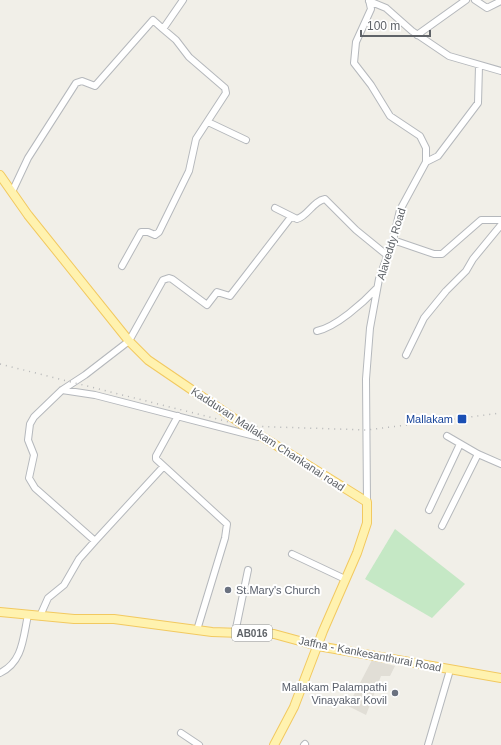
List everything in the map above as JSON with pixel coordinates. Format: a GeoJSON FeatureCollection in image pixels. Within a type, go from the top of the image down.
{"type":"FeatureCollection","features":[{"type":"Feature","properties":{"kind":"main road","name":"Kadduvan Mallakam Chankanai road"},"geometry":{"type":"LineString","coordinates":[[0,175],[28,215],[129,341],[148,360],[265,439],[367,502]]}},
{"type":"Feature","properties":{"kind":"main road"},"geometry":{"type":"LineString","coordinates":[[274,745],[294,707],[345,579],[357,553],[367,523],[367,502]]}},
{"type":"Feature","properties":{"kind":"main road","name":"Jaffna - Kankesanthurai Road"},"geometry":{"type":"LineString","coordinates":[[0,612],[40,616],[114,619],[197,630],[274,634],[318,646],[501,678]]}},
{"type":"Feature","properties":{"kind":"street"},"geometry":{"type":"LineString","coordinates":[[163,29],[183,0]]}},
{"type":"Feature","properties":{"kind":"street"},"geometry":{"type":"LineString","coordinates":[[369,0],[386,8],[417,35],[455,59],[501,71]]}},
{"type":"Feature","properties":{"kind":"street"},"geometry":{"type":"LineString","coordinates":[[369,0],[371,9],[356,42],[354,63],[371,85],[392,119],[420,136],[426,148],[426,162],[438,156],[478,103],[479,66]]}},
{"type":"Feature","properties":{"kind":"street"},"geometry":{"type":"LineString","coordinates":[[417,35],[466,0]]}},
{"type":"Feature","properties":{"kind":"street"},"geometry":{"type":"LineString","coordinates":[[475,0],[487,8],[501,1]]}},
{"type":"Feature","properties":{"kind":"street"},"geometry":{"type":"LineString","coordinates":[[12,192],[28,158],[76,83],[82,81],[95,86],[153,20],[176,40],[189,57],[225,88],[226,93],[196,139],[193,147],[189,171],[159,232],[154,236],[148,232],[141,232],[122,266]]}},
{"type":"Feature","properties":{"kind":"street"},"geometry":{"type":"LineString","coordinates":[[208,122],[246,140]]}},
{"type":"Feature","properties":{"kind":"street","name":"Alaveddy Road"},"geometry":{"type":"LineString","coordinates":[[367,502],[366,379],[370,328],[377,288],[393,240],[400,210],[426,162]]}},
{"type":"Feature","properties":{"kind":"street"},"geometry":{"type":"LineString","coordinates":[[275,208],[297,219],[301,218],[318,202],[325,199],[356,230],[388,256]]}},
{"type":"Feature","properties":{"kind":"street"},"geometry":{"type":"LineString","coordinates":[[95,541],[34,488],[29,478],[34,455],[28,440],[30,424],[34,417],[62,390],[85,376],[129,341],[163,280],[169,278],[172,279],[207,305],[219,292],[230,296],[291,217]]}},
{"type":"Feature","properties":{"kind":"street"},"geometry":{"type":"LineString","coordinates":[[393,240],[434,254],[442,254],[481,220],[501,220]]}},
{"type":"Feature","properties":{"kind":"street"},"geometry":{"type":"LineString","coordinates":[[406,355],[424,318],[446,290],[466,271],[473,258],[501,225]]}},
{"type":"Feature","properties":{"kind":"street"},"geometry":{"type":"LineString","coordinates":[[317,331],[328,328],[367,299],[377,288]]}},
{"type":"Feature","properties":{"kind":"street"},"geometry":{"type":"LineString","coordinates":[[62,390],[95,395],[265,439]]}},
{"type":"Feature","properties":{"kind":"street"},"geometry":{"type":"LineString","coordinates":[[178,416],[156,456],[156,459],[226,524],[225,538],[197,630]]}},
{"type":"Feature","properties":{"kind":"street"},"geometry":{"type":"LineString","coordinates":[[447,436],[478,454],[501,464]]}},
{"type":"Feature","properties":{"kind":"street"},"geometry":{"type":"LineString","coordinates":[[429,510],[460,444]]}},
{"type":"Feature","properties":{"kind":"street"},"geometry":{"type":"LineString","coordinates":[[442,526],[478,454]]}},
{"type":"Feature","properties":{"kind":"street"},"geometry":{"type":"LineString","coordinates":[[40,616],[48,598],[64,585],[79,559],[164,467]]}},
{"type":"Feature","properties":{"kind":"street"},"geometry":{"type":"LineString","coordinates":[[292,554],[345,579]]}},
{"type":"Feature","properties":{"kind":"street"},"geometry":{"type":"LineString","coordinates":[[235,633],[248,570]]}},
{"type":"Feature","properties":{"kind":"street"},"geometry":{"type":"LineString","coordinates":[[0,673],[13,666],[19,653],[28,615]]}},
{"type":"Feature","properties":{"kind":"street"},"geometry":{"type":"LineString","coordinates":[[428,745],[450,670]]}},
{"type":"Feature","properties":{"kind":"street"},"geometry":{"type":"LineString","coordinates":[[181,734],[199,745]]}},
{"type":"Feature","properties":{"kind":"shaded area"},"geometry":{"type":"Polygon","coordinates":[[[372,660],[395,666],[390,676],[381,676],[366,715],[348,706],[372,660]]]}},
{"type":"Feature","properties":{"kind":"green space"},"geometry":{"type":"Polygon","coordinates":[[[395,529],[465,584],[432,618],[365,579],[395,529]]]}},
{"type":"Feature","properties":{"kind":"railway"},"geometry":{"type":"LineString","coordinates":[[0,364],[245,426],[367,430],[501,413]]}},
{"type":"Feature","properties":{"kind":"place","name":"Mallakam"},"geometry":{"type":"Point","coordinates":[462,419]}},
{"type":"Feature","properties":{"kind":"place","name":"St.Mary's Church"},"geometry":{"type":"Point","coordinates":[228,590]}},
{"type":"Feature","properties":{"kind":"place","name":"Mallakam Palampathi Vinayakar Kovil"},"geometry":{"type":"Point","coordinates":[395,693]}}]}
